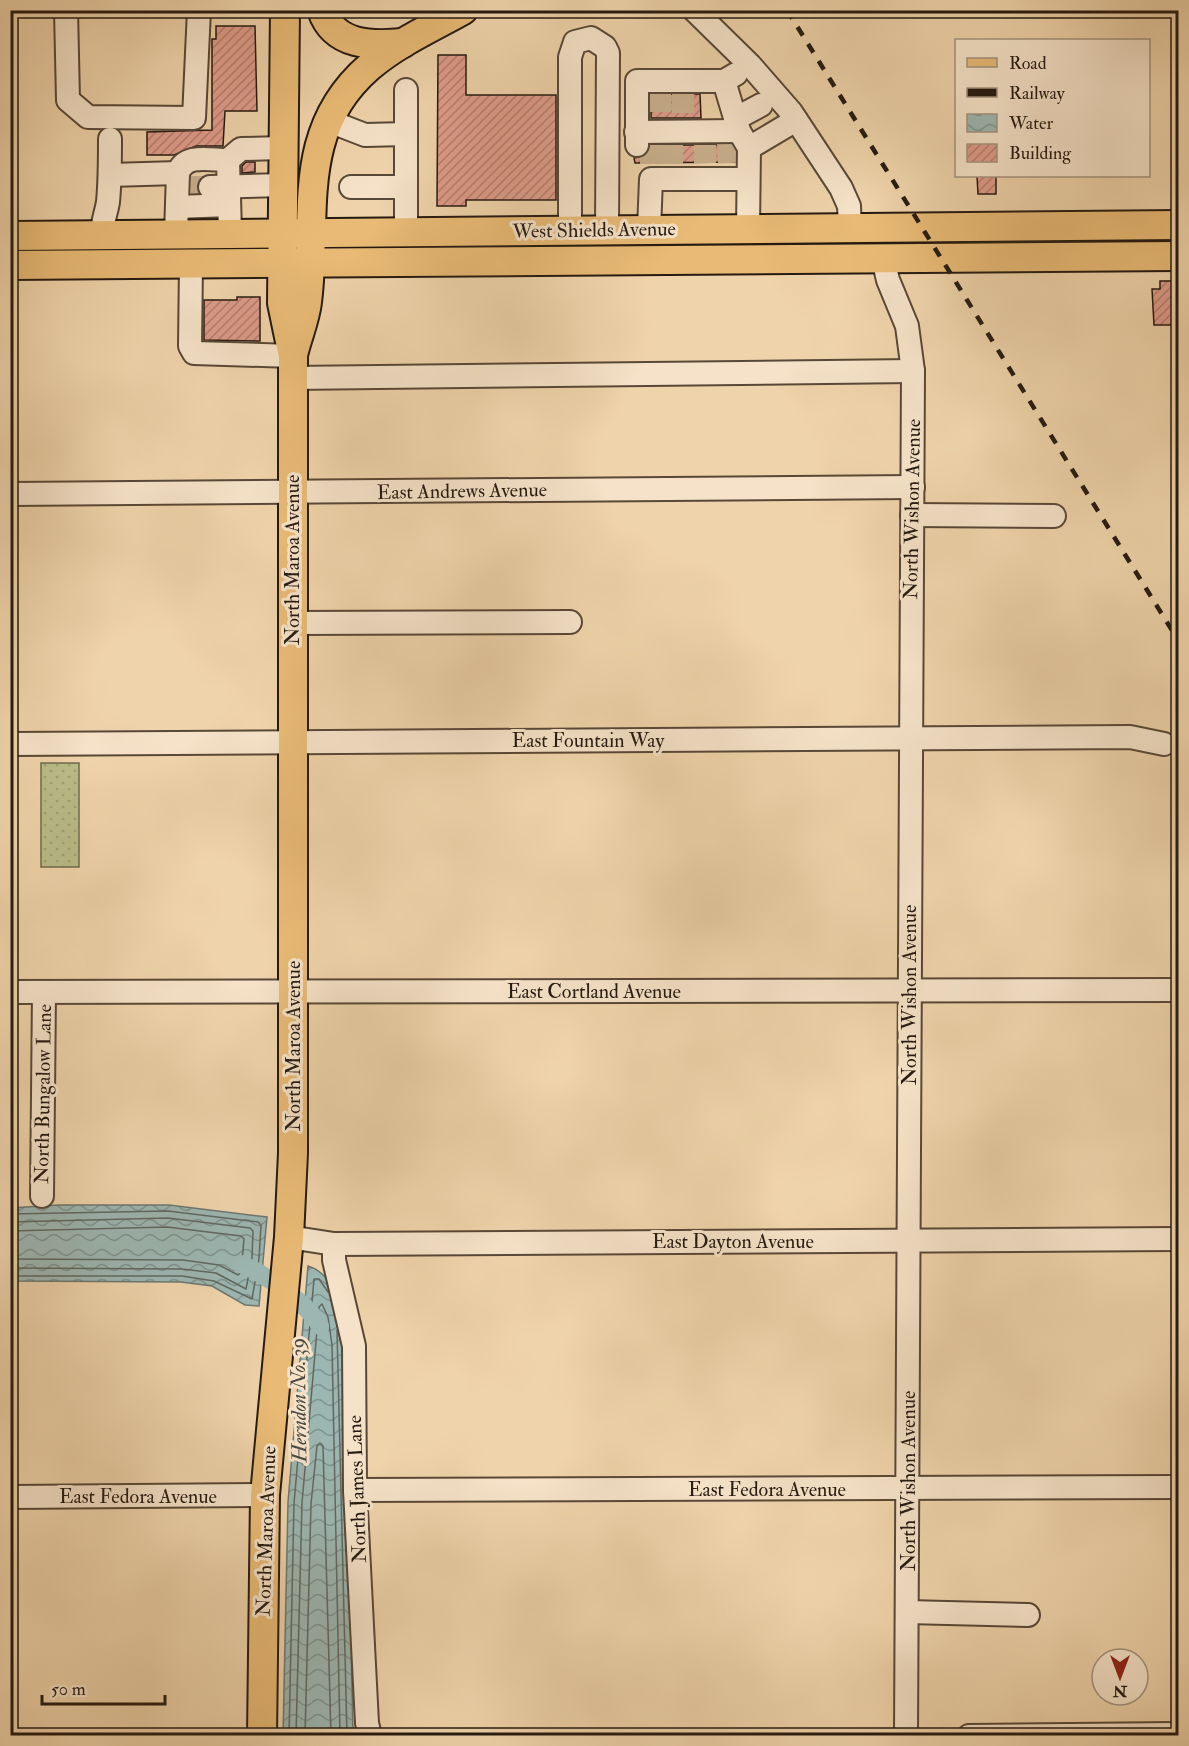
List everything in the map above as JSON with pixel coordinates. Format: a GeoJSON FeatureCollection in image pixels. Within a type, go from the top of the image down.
{"type":"FeatureCollection","features":[{"type":"Feature","properties":{"kind":"main road","name":"North Maroa Avenue"},"geometry":{"type":"LineString","coordinates":[[262,1736],[265,1495],[289,1237],[293,1153],[292,367],[307,304],[296,264],[282,233],[270,185],[270,148],[285,10]]}},
{"type":"Feature","properties":{"kind":"main road"},"geometry":{"type":"LineString","coordinates":[[322,10],[325,20],[337,32],[354,42],[376,45],[403,43]]}},
{"type":"Feature","properties":{"kind":"main road"},"geometry":{"type":"LineString","coordinates":[[310,232],[313,171],[329,121],[354,82],[369,67],[403,43],[463,10]]}},
{"type":"Feature","properties":{"kind":"main road","name":"West Shields Avenue"},"geometry":{"type":"LineString","coordinates":[[10,236],[102,235],[196,196],[230,233],[1179,225]]}},
{"type":"Feature","properties":{"kind":"main road","name":"North Maroa Avenue"},"geometry":{"type":"LineString","coordinates":[[296,264],[310,232]]}},
{"type":"Feature","properties":{"kind":"main road","name":"West Shields Avenue"},"geometry":{"type":"LineString","coordinates":[[10,266],[1179,256]]}},
{"type":"Feature","properties":{"kind":"street"},"geometry":{"type":"LineString","coordinates":[[66,10],[68,100],[88,117],[194,118],[199,10]]}},
{"type":"Feature","properties":{"kind":"street"},"geometry":{"type":"LineString","coordinates":[[694,10],[750,65],[796,120],[841,188],[849,206],[850,228]]}},
{"type":"Feature","properties":{"kind":"street"},"geometry":{"type":"LineString","coordinates":[[570,230],[570,57],[575,42],[591,38],[605,47],[608,53],[607,230]]}},
{"type":"Feature","properties":{"kind":"street"},"geometry":{"type":"LineString","coordinates":[[748,229],[637,81],[671,86],[724,81],[750,65]]}},
{"type":"Feature","properties":{"kind":"street"},"geometry":{"type":"LineString","coordinates":[[649,230],[724,81]]}},
{"type":"Feature","properties":{"kind":"street"},"geometry":{"type":"LineString","coordinates":[[406,90],[406,232]]}},
{"type":"Feature","properties":{"kind":"street"},"geometry":{"type":"LineString","coordinates":[[690,150],[761,105]]}},
{"type":"Feature","properties":{"kind":"street"},"geometry":{"type":"LineString","coordinates":[[690,150],[796,120]]}},
{"type":"Feature","properties":{"kind":"street"},"geometry":{"type":"LineString","coordinates":[[329,121],[365,135],[406,134]]}},
{"type":"Feature","properties":{"kind":"street"},"geometry":{"type":"LineString","coordinates":[[102,235],[102,219],[107,206],[110,175],[110,139]]}},
{"type":"Feature","properties":{"kind":"street"},"geometry":{"type":"LineString","coordinates":[[196,196],[241,149],[270,148]]}},
{"type":"Feature","properties":{"kind":"street"},"geometry":{"type":"LineString","coordinates":[[228,160],[188,160],[181,165],[196,196],[230,233]]}},
{"type":"Feature","properties":{"kind":"street"},"geometry":{"type":"LineString","coordinates":[[110,175],[196,196],[270,185]]}},
{"type":"Feature","properties":{"kind":"street"},"geometry":{"type":"LineString","coordinates":[[351,187],[405,187]]}},
{"type":"Feature","properties":{"kind":"street","name":"North Wishon Avenue"},"geometry":{"type":"LineString","coordinates":[[883,259],[888,280],[907,326],[913,371],[909,738],[906,1736]]}},
{"type":"Feature","properties":{"kind":"street"},"geometry":{"type":"LineString","coordinates":[[191,264],[190,345],[194,353],[292,367],[913,371]]}},
{"type":"Feature","properties":{"kind":"street","name":"East Andrews Avenue"},"geometry":{"type":"LineString","coordinates":[[10,494],[913,487]]}},
{"type":"Feature","properties":{"kind":"street"},"geometry":{"type":"LineString","coordinates":[[912,515],[1054,516]]}},
{"type":"Feature","properties":{"kind":"street"},"geometry":{"type":"LineString","coordinates":[[292,623],[570,622]]}},
{"type":"Feature","properties":{"kind":"street","name":"East Fountain Way"},"geometry":{"type":"LineString","coordinates":[[10,744],[1130,736],[1164,744]]}},
{"type":"Feature","properties":{"kind":"street","name":"East Cortland Avenue"},"geometry":{"type":"LineString","coordinates":[[10,992],[1179,990]]}},
{"type":"Feature","properties":{"kind":"street","name":"North Bungalow Lane"},"geometry":{"type":"LineString","coordinates":[[42,1196],[44,992]]}},
{"type":"Feature","properties":{"kind":"street","name":"East Dayton Avenue"},"geometry":{"type":"LineString","coordinates":[[289,1237],[334,1244],[1179,1239]]}},
{"type":"Feature","properties":{"kind":"street","name":"North James Lane"},"geometry":{"type":"LineString","coordinates":[[334,1244],[334,1260],[354,1346],[355,1490],[367,1724],[370,1736]]}},
{"type":"Feature","properties":{"kind":"street","name":"East Fedora Avenue"},"geometry":{"type":"LineString","coordinates":[[355,1490],[1179,1487]]}},
{"type":"Feature","properties":{"kind":"street","name":"East Fedora Avenue"},"geometry":{"type":"LineString","coordinates":[[10,1497],[265,1495]]}},
{"type":"Feature","properties":{"kind":"street"},"geometry":{"type":"LineString","coordinates":[[907,1612],[1028,1615]]}},
{"type":"Feature","properties":{"kind":"street"},"geometry":{"type":"LineString","coordinates":[[969,1736],[1179,1734]]}},
{"type":"Feature","properties":{"kind":"green space"},"geometry":{"type":"Polygon","coordinates":[[[41,763],[79,763],[79,867],[41,867],[41,763]]]}},
{"type":"Feature","properties":{"kind":"water"},"geometry":{"type":"Polygon","coordinates":[[[59,1205],[169,1205],[267,1217],[259,1306],[245,1305],[212,1286],[181,1282],[11,1281],[10,1208],[59,1205]]]}},
{"type":"Feature","properties":{"kind":"water"},"geometry":{"type":"Polygon","coordinates":[[[308,1266],[326,1278],[332,1287],[345,1343],[353,1735],[283,1736],[288,1502],[308,1266]]]}},
{"type":"Feature","properties":{"kind":"building"},"geometry":{"type":"Polygon","coordinates":[[[216,26],[255,26],[257,111],[225,111],[223,146],[196,146],[174,155],[147,155],[147,132],[212,130],[212,39],[216,39],[216,26]]]}},
{"type":"Feature","properties":{"kind":"building"},"geometry":{"type":"Polygon","coordinates":[[[438,55],[466,55],[466,95],[556,95],[556,200],[466,200],[466,206],[437,206],[438,55]]]}},
{"type":"Feature","properties":{"kind":"building"},"geometry":{"type":"Polygon","coordinates":[[[651,94],[700,94],[701,118],[651,118],[651,94]]]}},
{"type":"Feature","properties":{"kind":"building"},"geometry":{"type":"Polygon","coordinates":[[[650,145],[731,145],[735,152],[735,162],[635,163],[634,158],[644,156],[650,145]]]}},
{"type":"Feature","properties":{"kind":"building"},"geometry":{"type":"Polygon","coordinates":[[[246,162],[255,162],[255,172],[242,173],[242,166],[246,162]]]}},
{"type":"Feature","properties":{"kind":"building"},"geometry":{"type":"Polygon","coordinates":[[[977,177],[996,177],[996,194],[978,194],[977,177]]]}},
{"type":"Feature","properties":{"kind":"building"},"geometry":{"type":"Polygon","coordinates":[[[1160,281],[1179,281],[1179,325],[1154,325],[1152,289],[1160,289],[1160,281]]]}},
{"type":"Feature","properties":{"kind":"building"},"geometry":{"type":"Polygon","coordinates":[[[237,297],[260,297],[260,341],[204,340],[204,300],[237,300],[237,297]]]}},
{"type":"Feature","properties":{"kind":"waterway","name":"Herndon No. 39"},"geometry":{"type":"LineString","coordinates":[[241,1264],[285,1290],[306,1308],[320,1326]]}},
{"type":"Feature","properties":{"kind":"tunnel"},"geometry":{"type":"LineString","coordinates":[[660,90],[660,121]]}},
{"type":"Feature","properties":{"kind":"tunnel"},"geometry":{"type":"LineString","coordinates":[[683,91],[683,122]]}},
{"type":"Feature","properties":{"kind":"tunnel"},"geometry":{"type":"LineString","coordinates":[[728,143],[729,163]]}},
{"type":"Feature","properties":{"kind":"tunnel"},"geometry":{"type":"LineString","coordinates":[[651,145],[651,164]]}},
{"type":"Feature","properties":{"kind":"tunnel"},"geometry":{"type":"LineString","coordinates":[[672,145],[672,164]]}},
{"type":"Feature","properties":{"kind":"tunnel"},"geometry":{"type":"LineString","coordinates":[[705,145],[705,163]]}},
{"type":"Feature","properties":{"kind":"tunnel"},"geometry":{"type":"LineString","coordinates":[[191,187],[210,187]]}},
{"type":"Feature","properties":{"kind":"railway"},"geometry":{"type":"LineString","coordinates":[[787,10],[1178,640]]}}]}
